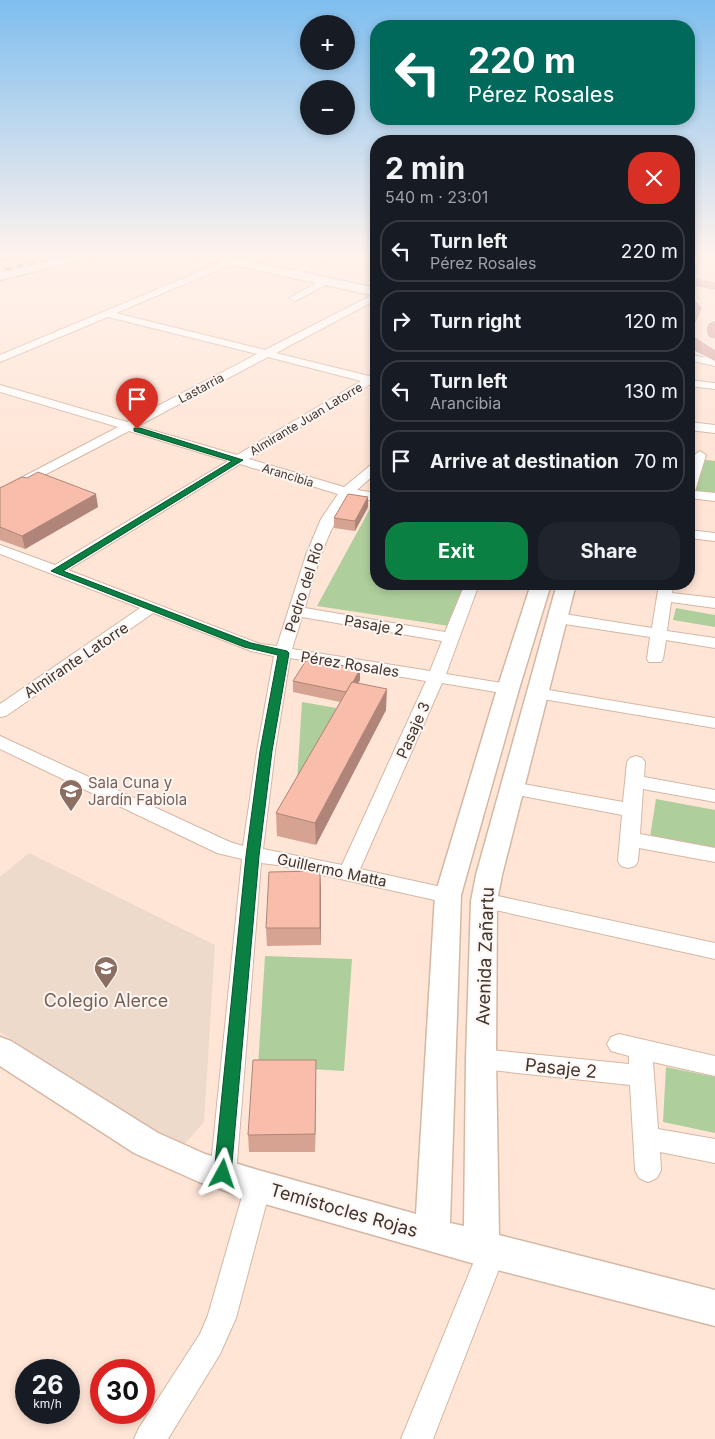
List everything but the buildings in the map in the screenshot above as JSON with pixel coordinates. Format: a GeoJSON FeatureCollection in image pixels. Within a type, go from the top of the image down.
{"type":"FeatureCollection","features":[{"type":"Feature","properties":{"kind":"main road"},"geometry":{"type":"LineString","coordinates":[[715,326],[715,334]]}},
{"type":"Feature","properties":{"kind":"main road"},"geometry":{"type":"LineString","coordinates":[[695,344],[715,356]]}},
{"type":"Feature","properties":{"kind":"street"},"geometry":{"type":"LineString","coordinates":[[0,359],[92,320]]}},
{"type":"Feature","properties":{"kind":"street"},"geometry":{"type":"LineString","coordinates":[[131,320],[370,378]]}},
{"type":"Feature","properties":{"kind":"street","name":"Lastarria"},"geometry":{"type":"LineString","coordinates":[[0,494],[330,320]]}},
{"type":"Feature","properties":{"kind":"street"},"geometry":{"type":"LineString","coordinates":[[695,358],[715,363]]}},
{"type":"Feature","properties":{"kind":"street","name":"Almirante Juan Latorre"},"geometry":{"type":"LineString","coordinates":[[56,571],[370,381]]}},
{"type":"Feature","properties":{"kind":"street"},"geometry":{"type":"LineString","coordinates":[[695,384],[715,386]]}},
{"type":"Feature","properties":{"kind":"street","name":"Arancibia"},"geometry":{"type":"LineString","coordinates":[[0,388],[346,492],[370,496]]}},
{"type":"Feature","properties":{"kind":"street"},"geometry":{"type":"LineString","coordinates":[[695,427],[715,429]]}},
{"type":"Feature","properties":{"kind":"street"},"geometry":{"type":"LineString","coordinates":[[695,470],[699,457],[715,461]]}},
{"type":"Feature","properties":{"kind":"street","name":"Pedro del Río"},"geometry":{"type":"LineString","coordinates":[[223,1174],[252,856],[266,751],[283,653],[320,536],[334,508],[346,492],[370,472]]}},
{"type":"Feature","properties":{"kind":"street"},"geometry":{"type":"LineString","coordinates":[[695,491],[715,497]]}},
{"type":"Feature","properties":{"kind":"street"},"geometry":{"type":"LineString","coordinates":[[695,535],[715,537]]}},
{"type":"Feature","properties":{"kind":"street","name":"Pérez Rosales"},"geometry":{"type":"LineString","coordinates":[[0,549],[248,645],[283,653],[508,689]]}},
{"type":"Feature","properties":{"kind":"street","name":"Pasaje 3"},"geometry":{"type":"LineString","coordinates":[[348,873],[436,678],[470,590]]}},
{"type":"Feature","properties":{"kind":"street"},"geometry":{"type":"LineString","coordinates":[[432,1235],[448,895],[508,689],[540,590]]}},
{"type":"Feature","properties":{"kind":"street","name":"Avenida Zañartu"},"geometry":{"type":"LineString","coordinates":[[487,1250],[481,1060],[484,901],[489,875],[565,590]]}},
{"type":"Feature","properties":{"kind":"street"},"geometry":{"type":"LineString","coordinates":[[655,659],[665,590],[715,603]]}},
{"type":"Feature","properties":{"kind":"street","name":"Almirante Latorre"},"geometry":{"type":"LineString","coordinates":[[0,712],[151,608]]}},
{"type":"Feature","properties":{"kind":"street","name":"Pasaje 2"},"geometry":{"type":"LineString","coordinates":[[297,611],[451,638]]}},
{"type":"Feature","properties":{"kind":"street"},"geometry":{"type":"LineString","coordinates":[[558,618],[715,643]]}},
{"type":"Feature","properties":{"kind":"street"},"geometry":{"type":"LineString","coordinates":[[537,694],[715,723]]}},
{"type":"Feature","properties":{"kind":"street","name":"Guillermo Matta"},"geometry":{"type":"LineString","coordinates":[[0,742],[208,842],[252,856],[278,858],[448,895]]}},
{"type":"Feature","properties":{"kind":"street"},"geometry":{"type":"LineString","coordinates":[[628,861],[636,772],[715,796]]}},
{"type":"Feature","properties":{"kind":"street"},"geometry":{"type":"LineString","coordinates":[[512,788],[632,810]]}},
{"type":"Feature","properties":{"kind":"street"},"geometry":{"type":"LineString","coordinates":[[630,840],[715,855]]}},
{"type":"Feature","properties":{"kind":"street"},"geometry":{"type":"LineString","coordinates":[[484,901],[715,951]]}},
{"type":"Feature","properties":{"kind":"street"},"geometry":{"type":"LineString","coordinates":[[648,1170],[642,1076],[629,1046],[715,1066]]}},
{"type":"Feature","properties":{"kind":"street","name":"Temístocles Rojas"},"geometry":{"type":"LineString","coordinates":[[0,1050],[146,1143],[182,1160],[258,1186],[432,1235],[715,1308]]}},
{"type":"Feature","properties":{"kind":"street","name":"Pasaje 2"},"geometry":{"type":"LineString","coordinates":[[481,1060],[642,1076]]}},
{"type":"Feature","properties":{"kind":"street"},"geometry":{"type":"LineString","coordinates":[[646,1138],[715,1151]]}},
{"type":"Feature","properties":{"kind":"street"},"geometry":{"type":"LineString","coordinates":[[150,1439],[206,1351],[222,1318],[258,1186]]}},
{"type":"Feature","properties":{"kind":"street"},"geometry":{"type":"LineString","coordinates":[[417,1439],[487,1250]]}},
{"type":"Feature","properties":{"kind":"shaded area","name":"Colegio Alerce"},"geometry":{"type":"Polygon","coordinates":[[[29,853],[215,945],[204,1122],[182,1147],[0,1032],[0,877],[29,853]]]}},
{"type":"Feature","properties":{"kind":"green space"},"geometry":{"type":"Polygon","coordinates":[[[698,459],[715,461],[715,497],[695,495],[695,471],[698,459]]]}},
{"type":"Feature","properties":{"kind":"green space"},"geometry":{"type":"Polygon","coordinates":[[[370,509],[370,590],[463,590],[449,626],[317,606],[370,509]]]}},
{"type":"Feature","properties":{"kind":"green space"},"geometry":{"type":"Polygon","coordinates":[[[676,608],[715,615],[715,627],[673,620],[676,608]]]}},
{"type":"Feature","properties":{"kind":"green space"},"geometry":{"type":"Polygon","coordinates":[[[302,702],[354,711],[295,814],[302,702]]]}},
{"type":"Feature","properties":{"kind":"green space"},"geometry":{"type":"Polygon","coordinates":[[[656,799],[715,810],[715,850],[650,837],[656,799]]]}},
{"type":"Feature","properties":{"kind":"green space"},"geometry":{"type":"Polygon","coordinates":[[[265,956],[352,959],[344,1071],[258,1066],[265,956]]]}},
{"type":"Feature","properties":{"kind":"green space"},"geometry":{"type":"Polygon","coordinates":[[[666,1067],[715,1077],[715,1133],[663,1122],[666,1067]]]}},
{"type":"Feature","properties":{"kind":"place","name":"Sala Cuna y Jardín Fabiola"},"geometry":{"type":"Point","coordinates":[71,812]}},
{"type":"Feature","properties":{"kind":"place","name":"Colegio Alerce"},"geometry":{"type":"Point","coordinates":[106,989]}},
{"type":"Feature","properties":{"kind":"route"},"geometry":{"type":"LineString","coordinates":[[137,429],[238,460],[56,571],[248,645],[283,653],[266,751],[252,856],[223,1174]]}}]}
